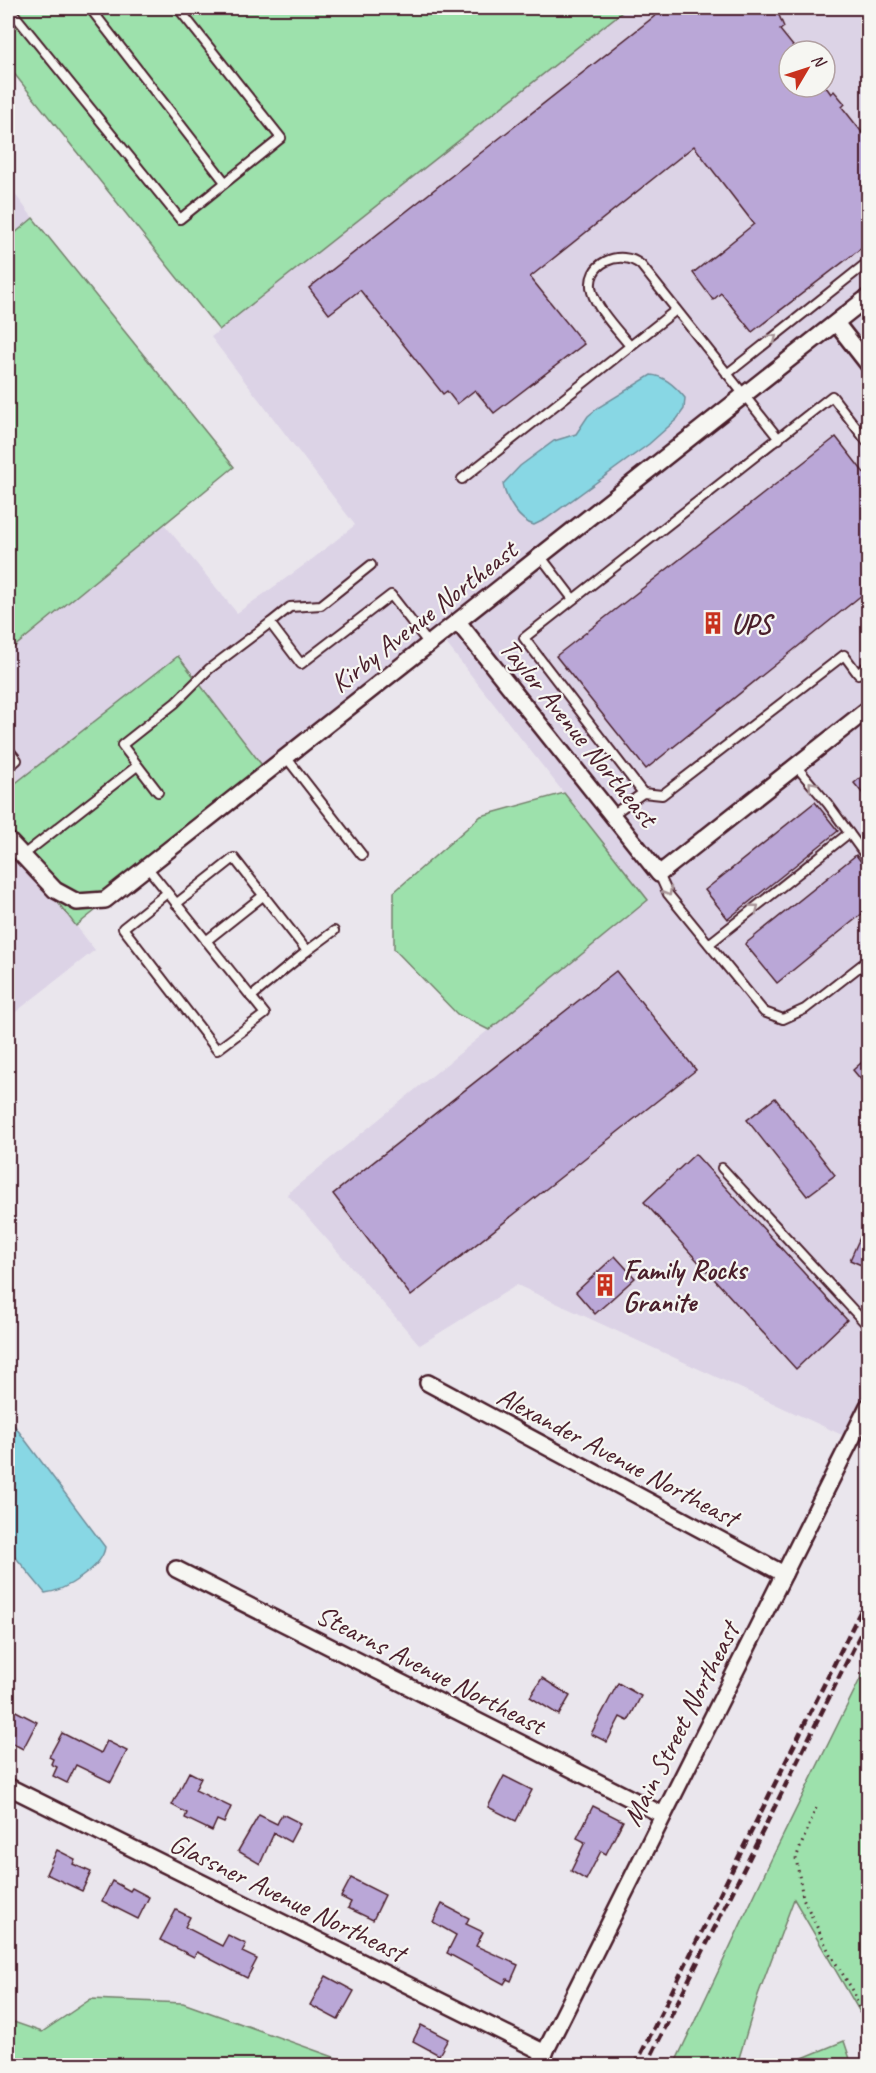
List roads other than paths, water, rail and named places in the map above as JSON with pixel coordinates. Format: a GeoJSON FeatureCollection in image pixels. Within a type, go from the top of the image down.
{"type":"FeatureCollection","features":[{"type":"Feature","properties":{"kind":"street","name":"Kirby Avenue Northeast"},"geometry":{"type":"LineString","coordinates":[[8,840],[55,890],[77,902],[105,900],[868,297]]}},
{"type":"Feature","properties":{"kind":"street"},"geometry":{"type":"LineString","coordinates":[[836,323],[868,364]]}},
{"type":"Feature","properties":{"kind":"street","name":"Taylor Avenue Northeast"},"geometry":{"type":"LineString","coordinates":[[458,622],[659,874]]}},
{"type":"Feature","properties":{"kind":"street"},"geometry":{"type":"LineString","coordinates":[[659,874],[868,709]]}},
{"type":"Feature","properties":{"kind":"street","name":"Alexander Avenue Northeast"},"geometry":{"type":"LineString","coordinates":[[428,1383],[784,1574]]}},
{"type":"Feature","properties":{"kind":"street","name":"Main Street Northeast"},"geometry":{"type":"LineString","coordinates":[[541,2059],[868,1406]]}},
{"type":"Feature","properties":{"kind":"street","name":"Stearns Avenue Northeast"},"geometry":{"type":"LineString","coordinates":[[176,1569],[663,1815]]}},
{"type":"Feature","properties":{"kind":"street","name":"Glassner Avenue Northeast"},"geometry":{"type":"LineString","coordinates":[[9,1787],[541,2059]]}},
{"type":"Feature","properties":{"kind":"lane"},"geometry":{"type":"LineString","coordinates":[[9,8],[180,219],[281,138],[178,8]]}},
{"type":"Feature","properties":{"kind":"lane"},"geometry":{"type":"LineString","coordinates":[[90,8],[225,182]]}},
{"type":"Feature","properties":{"kind":"lane"},"geometry":{"type":"LineString","coordinates":[[630,346],[594,300],[591,290],[594,272],[600,264],[615,257],[634,260],[779,439]]}},
{"type":"Feature","properties":{"kind":"lane"},"geometry":{"type":"LineString","coordinates":[[727,374],[868,262]]}},
{"type":"Feature","properties":{"kind":"lane"},"geometry":{"type":"LineString","coordinates":[[462,479],[676,310]]}},
{"type":"Feature","properties":{"kind":"lane"},"geometry":{"type":"LineString","coordinates":[[643,793],[524,638],[832,396],[868,443]]}},
{"type":"Feature","properties":{"kind":"lane"},"geometry":{"type":"LineString","coordinates":[[540,557],[573,599]]}},
{"type":"Feature","properties":{"kind":"lane"},"geometry":{"type":"LineString","coordinates":[[158,792],[122,745],[175,703],[209,669],[291,607],[321,605],[371,565]]}},
{"type":"Feature","properties":{"kind":"lane"},"geometry":{"type":"LineString","coordinates":[[270,623],[301,664],[391,595],[429,644]]}},
{"type":"Feature","properties":{"kind":"lane"},"geometry":{"type":"LineString","coordinates":[[612,815],[643,793],[662,795],[844,655],[858,674],[868,665]]}},
{"type":"Feature","properties":{"kind":"lane"},"geometry":{"type":"LineString","coordinates":[[8,749],[17,760],[8,768]]}},
{"type":"Feature","properties":{"kind":"lane"},"geometry":{"type":"LineString","coordinates":[[286,757],[363,855]]}},
{"type":"Feature","properties":{"kind":"lane"},"geometry":{"type":"LineString","coordinates":[[22,856],[137,766]]}},
{"type":"Feature","properties":{"kind":"lane"},"geometry":{"type":"LineString","coordinates":[[796,766],[828,804],[868,860]]}},
{"type":"Feature","properties":{"kind":"lane"},"geometry":{"type":"LineString","coordinates":[[709,944],[849,833]]}},
{"type":"Feature","properties":{"kind":"lane"},"geometry":{"type":"LineString","coordinates":[[176,904],[234,858],[308,951]]}},
{"type":"Feature","properties":{"kind":"lane"},"geometry":{"type":"LineString","coordinates":[[147,867],[265,1014],[218,1050],[123,928],[167,893]]}},
{"type":"Feature","properties":{"kind":"lane"},"geometry":{"type":"LineString","coordinates":[[659,874],[668,894],[764,1012],[783,1019],[805,1009],[868,960]]}},
{"type":"Feature","properties":{"kind":"lane"},"geometry":{"type":"LineString","coordinates":[[206,941],[264,895]]}},
{"type":"Feature","properties":{"kind":"lane"},"geometry":{"type":"LineString","coordinates":[[251,997],[334,931]]}},
{"type":"Feature","properties":{"kind":"lane"},"geometry":{"type":"LineString","coordinates":[[722,1168],[868,1326]]}},
{"type":"Feature","properties":{"kind":"water"},"geometry":{"type":"Polygon","coordinates":[[[651,375],[666,380],[685,398],[684,409],[677,419],[649,444],[546,519],[534,525],[523,519],[510,503],[503,484],[520,466],[554,441],[576,434],[588,416],[599,407],[651,375]]]}},
{"type":"Feature","properties":{"kind":"water"},"geometry":{"type":"Polygon","coordinates":[[[8,1417],[105,1547],[98,1562],[82,1577],[63,1588],[45,1593],[8,1548],[8,1417]]]}},
{"type":"Feature","properties":{"kind":"railway"},"geometry":{"type":"LineString","coordinates":[[635,2066],[868,1596]]}},
{"type":"Feature","properties":{"kind":"railway"},"geometry":{"type":"LineString","coordinates":[[646,2066],[868,1619]]}},
{"type":"Feature","properties":{"kind":"place","name":"UPS"},"geometry":{"type":"Point","coordinates":[713,623]}},
{"type":"Feature","properties":{"kind":"place","name":"Family Rocks Granite"},"geometry":{"type":"Point","coordinates":[605,1285]}}]}
